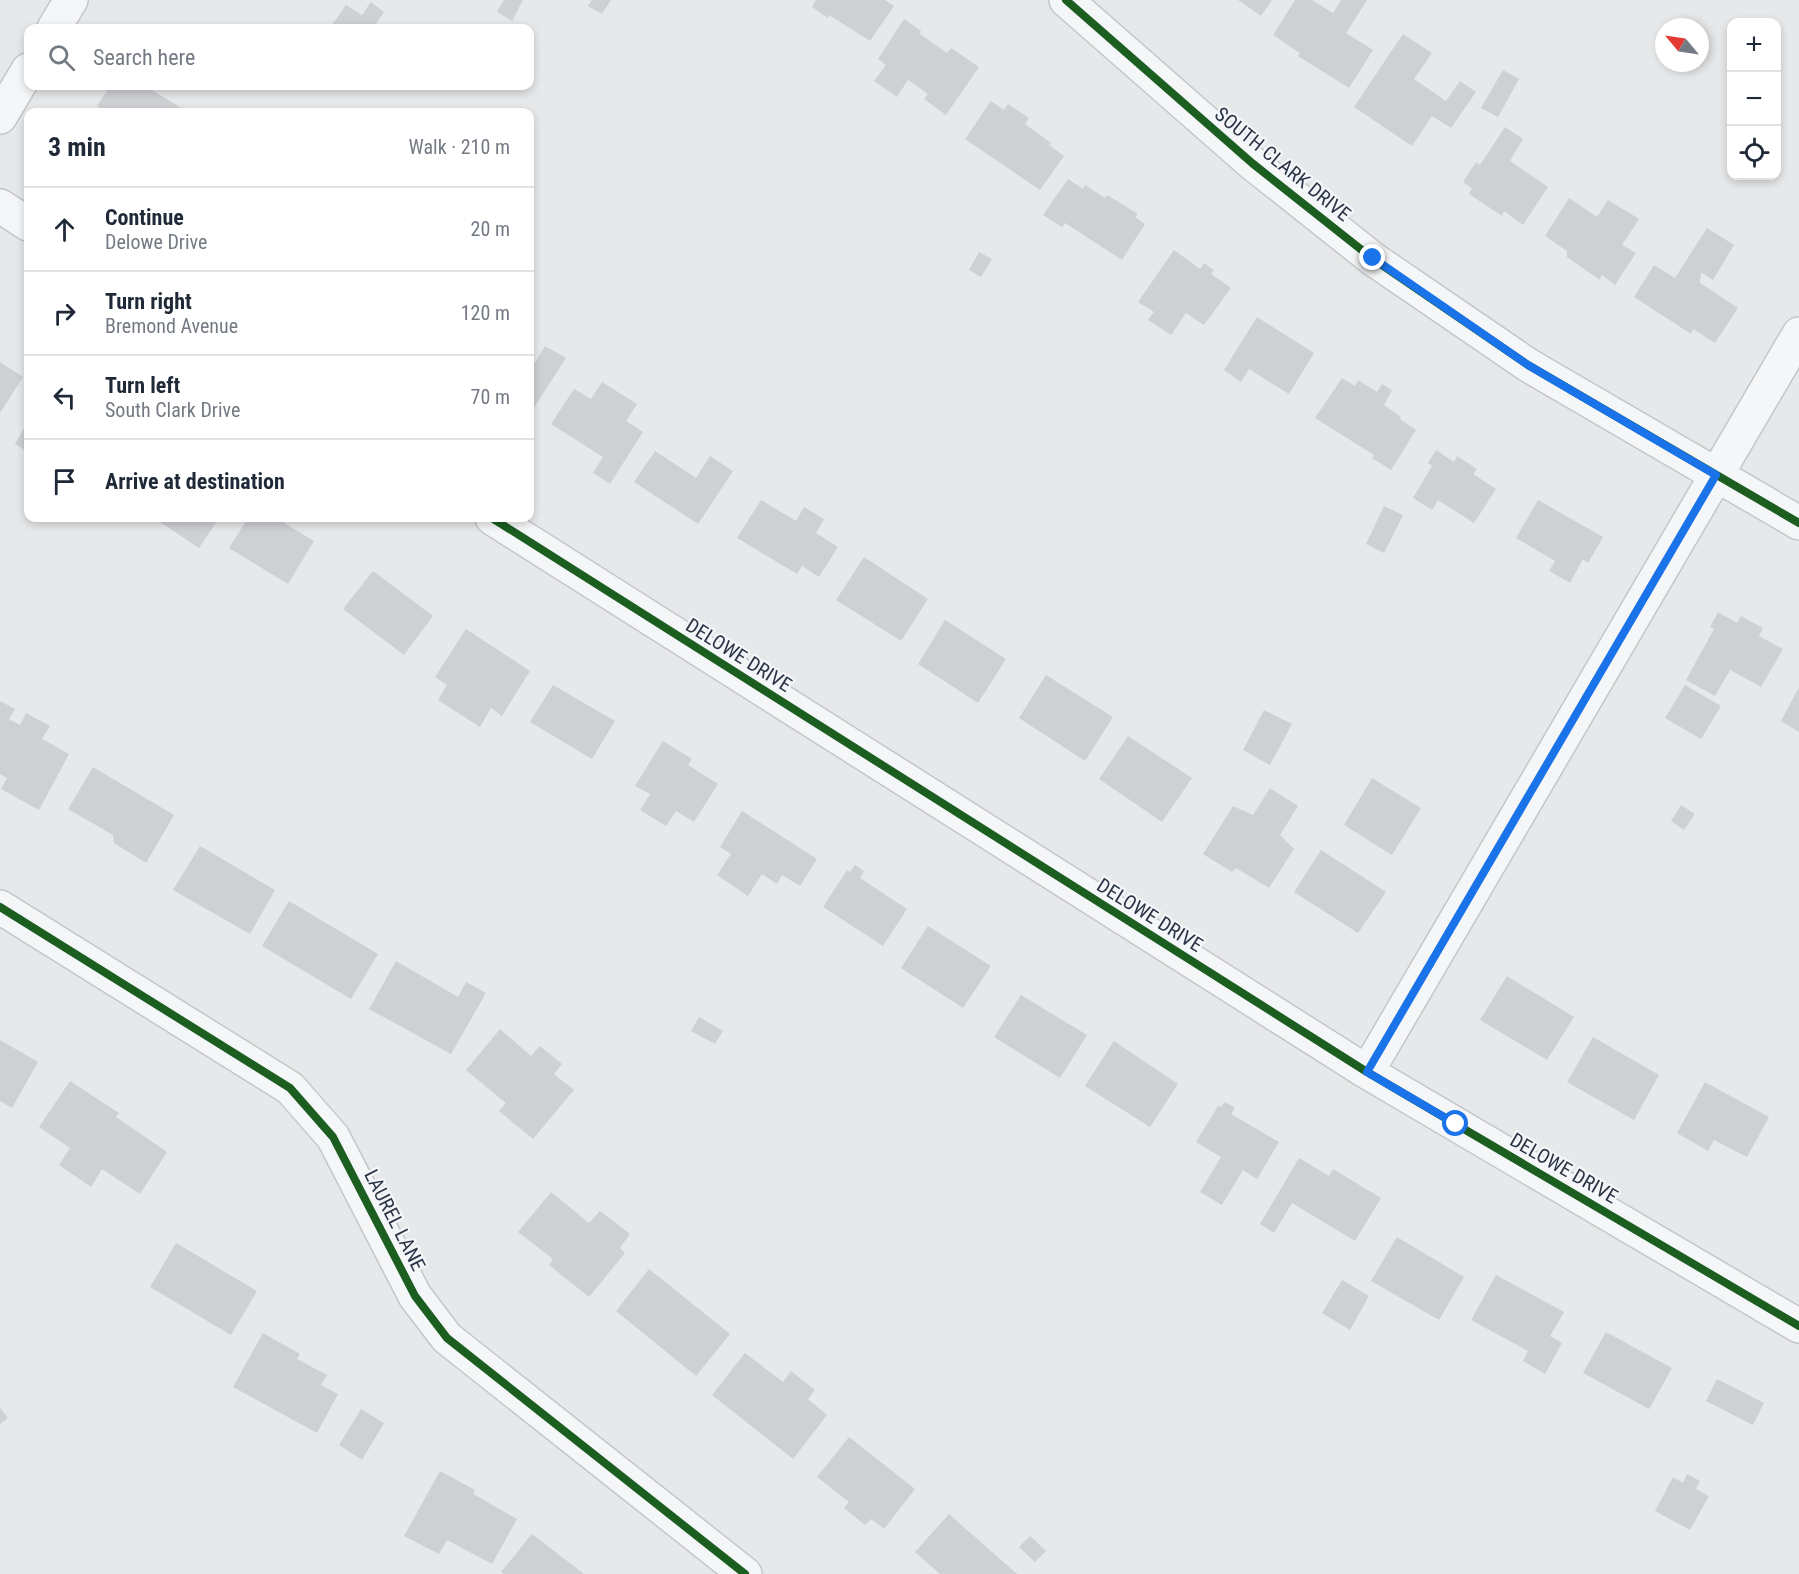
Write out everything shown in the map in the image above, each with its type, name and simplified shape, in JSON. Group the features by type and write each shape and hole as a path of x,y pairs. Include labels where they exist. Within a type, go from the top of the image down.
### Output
{"street":[{"path":"56,24 71,0"},
{"name":"SOUTH CLARK DRIVE","path":"1066,0 1252,163 1373,258 1528,365 1799,523"},
{"path":"0,117 24,77"},
{"path":"0,206 24,221"},
{"path":"1367,1072 1799,333"},
{"name":"DELOWE DRIVE","path":"498,522 1367,1072 1799,1326"},
{"name":"LAUREL LANE","path":"0,907 290,1088 333,1137 416,1296 447,1338 745,1574"}],"building":[{"path":"504,0 523,0 512,21 497,12"},
{"path":"592,0 611,0 602,14 588,6"},
{"path":"816,0 885,0 894,6 870,41 812,7"},
{"path":"1238,0 1272,0 1261,16"},
{"path":"1295,0 1312,0 1333,13 1341,0 1367,0 1346,33 1373,50 1349,88 1298,56 1300,53 1273,35"},
{"path":"371,2 384,12 376,24 333,24 346,5 362,15"},
{"path":"904,19 921,31 920,34 947,53 951,48 979,67 946,115 924,99 928,94 908,80 897,97 874,81 886,65 878,59"},
{"path":"1403,34 1432,53 1414,79 1446,101 1460,81 1476,92 1451,128 1432,116 1412,146 1354,107"},
{"path":"1503,70 1519,79 1498,117 1481,108"},
{"path":"107,90 152,90 181,108 101,108 97,106"},
{"path":"991,101 1004,110 1008,104 1029,118 1025,124 1051,143 1049,145 1064,156 1040,190 965,139"},
{"path":"1505,127 1523,139 1510,161 1548,187 1523,225 1504,211 1502,216 1469,194 1472,188 1463,182 1476,162 1480,165"},
{"path":"1068,179 1083,189 1085,185 1105,198 1107,195 1138,214 1135,217 1145,224 1122,260 1065,223 1062,227 1043,215"},
{"path":"1569,198 1597,217 1608,200 1639,219 1622,245 1636,253 1615,285 1602,275 1600,280 1567,257 1567,251 1545,236"},
{"path":"1707,228 1734,245 1713,280 1701,272 1700,283 1738,308 1715,343 1693,329 1691,334 1634,297 1654,265 1675,278"},
{"path":"1174,250 1200,269 1204,263 1214,270 1211,274 1231,288 1204,325 1186,313 1171,335 1148,320 1154,312 1138,302"},
{"path":"979,252 992,259 981,277 969,270"},
{"path":"1257,317 1314,353 1289,394 1249,369 1241,382 1224,370"},
{"path":"545,346 566,358 534,408 534,362"},
{"path":"0,362 23,377 0,413"},
{"path":"1342,378 1355,386 1358,380 1377,392 1382,384 1392,390 1384,405 1416,430 1391,470 1372,458 1374,455 1315,418"},
{"path":"602,382 637,404 626,421 643,432 610,484 593,473 603,457 551,424 574,389 591,399"},
{"path":"24,428 24,450 15,444"},
{"path":"1436,450 1454,462 1457,456 1477,469 1473,474 1496,489 1474,523 1438,500 1432,510 1413,498 1432,466 1428,463"},
{"path":"655,451 696,478 710,456 733,471 698,524 634,482"},
{"path":"761,500 796,521 804,507 824,519 816,533 838,547 819,577 802,566 797,574 737,538"},
{"path":"1538,500 1603,537 1588,563 1583,559 1570,583 1549,571 1555,561 1516,538"},
{"path":"1384,506 1403,515 1384,553 1366,544"},
{"path":"160,522 216,522 199,548"},
{"path":"245,522 283,522 314,541 288,584 229,548"},
{"path":"864,557 928,599 901,641 836,600"},
{"path":"373,571 433,616 404,655 343,609"},
{"path":"1718,612 1737,623 1741,616 1763,628 1759,636 1783,649 1761,687 1730,670 1715,696 1686,680 1714,629 1710,627"},
{"path":"945,620 1006,659 978,703 918,664"},
{"path":"466,629 530,671 502,716 491,708 480,727 438,700 447,685 435,677"},
{"path":"1046,675 1113,717 1085,761 1019,718"},
{"path":"553,685 615,721 592,759 530,722"},
{"path":"1685,685 1721,706 1701,739 1665,718"},
{"path":"1799,687 1799,732 1781,721"},
{"path":"0,701 15,709 9,719 20,725 26,713 50,726 42,739 69,754 39,810 1,789 7,778 0,774"},
{"path":"1264,710 1292,724 1270,765 1243,750"},
{"path":"1128,736 1192,778 1162,822 1099,779"},
{"path":"663,741 692,759 688,765 718,784 694,822 676,811 666,826 640,810 650,794 635,786"},
{"path":"93,767 174,815 146,863 114,843 113,835 68,809"},
{"path":"1372,778 1421,808 1392,855 1344,825"},
{"path":"1270,788 1298,806 1280,835 1294,849 1269,888 1236,868 1232,872 1203,854 1233,806 1253,815"},
{"path":"1681,805 1695,814 1684,830 1671,821"},
{"path":"742,811 817,859 800,886 782,875 777,884 762,874 748,896 717,875 731,854 720,847"},
{"path":"200,846 275,890 250,934 173,890"},
{"path":"1321,850 1386,892 1358,933 1294,892"},
{"path":"855,865 864,871 860,878 907,909 883,946 823,907 847,870 850,872"},
{"path":"289,901 378,954 351,999 262,946"},
{"path":"928,926 991,966 963,1008 901,968"},
{"path":"396,961 458,997 466,982 486,993 451,1054 369,1009"},
{"path":"1507,976 1574,1017 1547,1060 1480,1020"},
{"path":"1021,995 1087,1035 1060,1078 994,1037"},
{"path":"699,1017 723,1031 715,1044 691,1031"},
{"path":"500,1029 531,1056 540,1046 562,1064 554,1074 574,1090 533,1139 499,1111 506,1103 466,1070"},
{"path":"1593,1037 1659,1075 1634,1120 1567,1082"},
{"path":"0,1040 38,1062 12,1108 0,1101"},
{"path":"1114,1041 1178,1084 1150,1127 1085,1086"},
{"path":"70,1081 119,1113 116,1117 167,1152 140,1194 102,1169 91,1187 59,1165 70,1148 39,1127"},
{"path":"1705,1082 1769,1117 1747,1157 1714,1140 1708,1151 1677,1133"},
{"path":"1225,1102 1235,1108 1231,1114 1279,1142 1257,1179 1243,1170 1222,1205 1200,1192 1221,1157 1196,1142 1218,1106 1221,1107"},
{"path":"1299,1158 1329,1176 1333,1169 1381,1198 1355,1241 1292,1203 1274,1233 1260,1224"},
{"path":"551,1192 589,1223 600,1211 630,1234 620,1248 625,1253 589,1297 549,1265 553,1259 518,1232"},
{"path":"1397,1237 1464,1277 1439,1320 1371,1281"},
{"path":"176,1243 257,1291 231,1335 150,1287"},
{"path":"649,1269 730,1334 696,1376 616,1311"},
{"path":"1496,1275 1564,1312 1550,1336 1562,1343 1545,1374 1523,1361 1528,1351 1471,1320"},
{"path":"1342,1280 1369,1296 1350,1330 1322,1313"},
{"path":"1606,1332 1672,1368 1649,1409 1583,1373"},
{"path":"263,1333 300,1354 297,1359 327,1375 321,1385 338,1394 317,1433 233,1387"},
{"path":"745,1353 783,1382 791,1371 815,1390 808,1399 827,1415 793,1459 712,1395"},
{"path":"1717,1379 1764,1403 1753,1425 1706,1401"},
{"path":"0,1408 8,1418 0,1424"},
{"path":"361,1409 384,1423 362,1460 339,1445"},
{"path":"849,1437 915,1489 884,1529 871,1519 865,1525 844,1508 849,1502 817,1477"},
{"path":"440,1471 475,1490 473,1494 517,1519 492,1564 447,1540 439,1554 404,1536"},
{"path":"1687,1474 1700,1481 1696,1489 1709,1496 1690,1530 1655,1511 1673,1477 1683,1483"},
{"path":"949,1514 1017,1574 940,1574 915,1552"},
{"path":"532,1534 584,1574 504,1574 501,1572"},
{"path":"1030,1536 1046,1551 1035,1562 1019,1547"}],"cycle path":[{"path":"1066,0 1252,163 1373,259 1528,365 1799,523"},
{"path":"498,522 1367,1072 1799,1326"},
{"path":"0,907 290,1088 333,1137 415,1296 447,1338 745,1574"}],"route":[{"path":"1373,258 1528,365 1716,475 1367,1072 1456,1124"}]}
